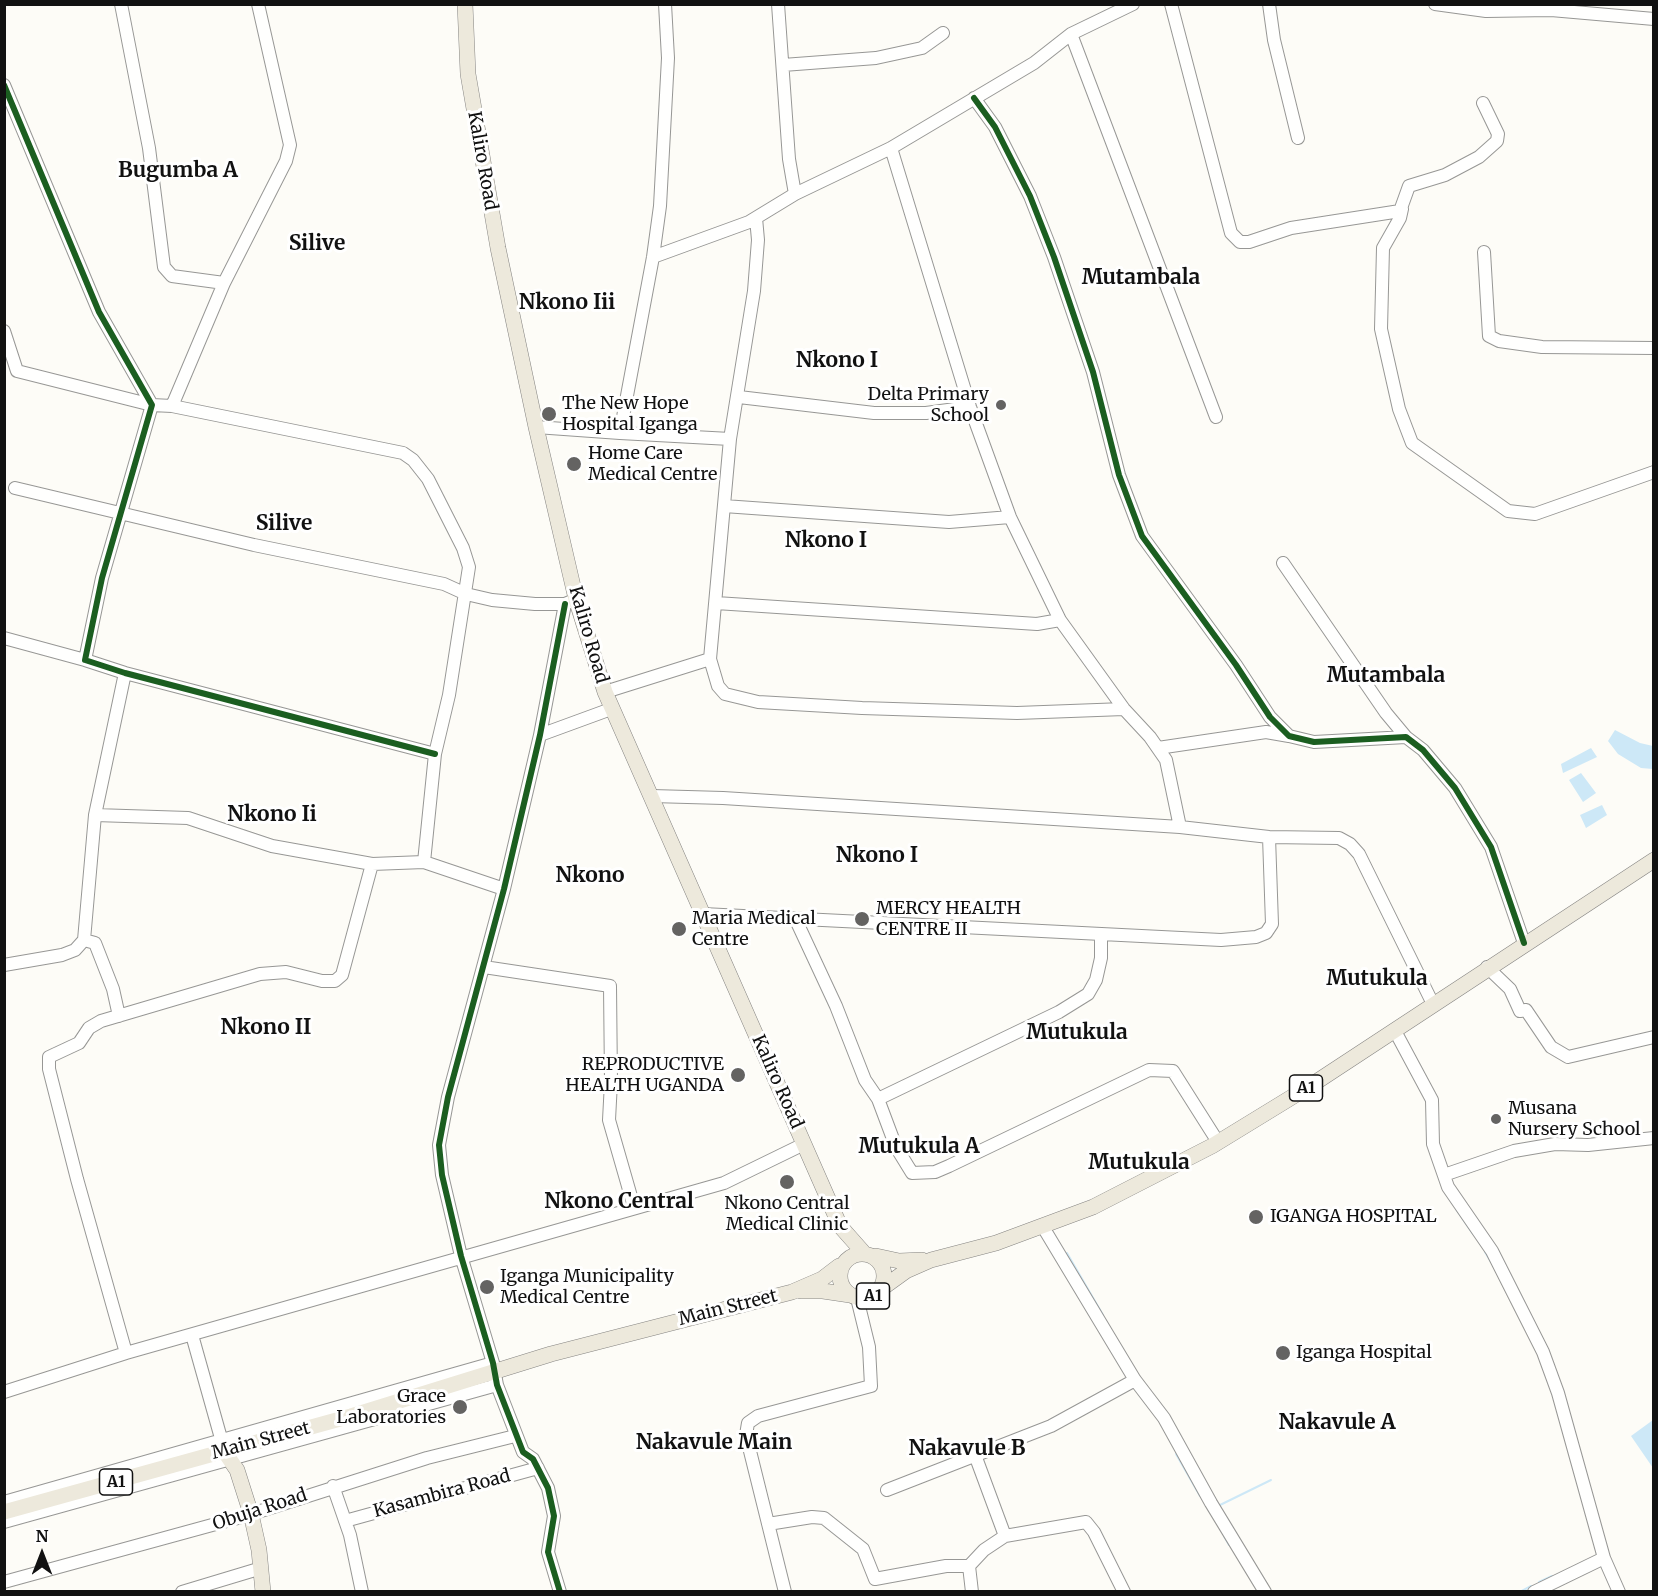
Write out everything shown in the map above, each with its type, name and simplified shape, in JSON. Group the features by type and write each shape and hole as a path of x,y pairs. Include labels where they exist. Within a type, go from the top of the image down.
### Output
{"main road":[{"name":"Kaliro Road","path":"465,4 468,74 478,145 571,602 611,709 652,796 840,1226 841,1264"},
{"name":"A1","path":"792,1292 823,1291 854,1297 871,1297 906,1271 931,1260 1043,1227 1125,1192 1218,1142 1395,1030 1487,967 1653,860"},
{"name":"Kaliro Road","path":"840,1226 869,1254"},
{"name":"A1","path":"792,1292 822,1279 841,1264 869,1254 899,1261 931,1260"},
{"name":"A1","path":"869,1254 883,1274 881,1289"},
{"name":"A1","path":"841,1264 843,1288 854,1297"},
{"name":"Main Street","path":"5,1512 226,1454 495,1373 792,1292"},
{"path":"226,1454 259,1550 263,1592"},
{"path":"248,1515 256,1592"}],"street":[{"path":"121,4 149,148 164,267 172,276 224,283"},
{"path":"172,406 224,283 286,161 290,145 258,4"},
{"path":"620,433 653,257 665,140 668,58 665,4"},
{"path":"778,4 789,159 795,194"},
{"path":"653,257 756,218 795,194 891,148 1034,63 1071,34 1133,4"},
{"path":"1171,4 1234,239 1249,242 1291,228 1402,209"},
{"path":"1269,4 1274,40 1298,138"},
{"path":"1435,4 1486,11 1551,10 1653,19"},
{"path":"783,65 876,58 922,48 943,33"},
{"path":"1071,34 1216,417"},
{"path":"4,85 99,312 152,405 119,513 85,660"},
{"path":"974,98 995,127 1030,196 1054,257 1093,372 1119,476 1142,536 1236,665 1270,717 1289,736"},
{"path":"1483,103 1498,134 1497,141 1479,157 1445,175 1409,186 1400,218 1383,248 1381,329 1399,409 1412,442 1508,510 1535,514 1653,472"},
{"path":"891,148 970,406 1010,517 1060,620 1124,710 1166,760 1180,827"},
{"path":"756,218 758,240 754,291 743,346 739,397 730,439 710,659 718,686 725,694 758,702 1017,713 1124,710"},
{"path":"1484,252 1489,336 1498,341 1542,346 1653,348"},
{"path":"4,332 17,371"},
{"path":"4,368 152,405 172,406 403,453 413,460 428,479 463,548 469,567 449,695 435,754 424,862"},
{"path":"739,397 874,413 926,412 970,406"},
{"path":"536,427 730,439"},
{"path":"15,488 444,584 466,594 514,603 571,602 504,889 448,1097 440,1146 442,1175 461,1256 495,1373 522,1452 533,1459 548,1488 554,1516 548,1552 560,1592"},
{"path":"724,506 949,522 1010,517"},
{"path":"1283,563 1389,717 1406,737 1423,750 1455,788 1491,847 1524,943"},
{"path":"716,603 1037,624 1060,620"},
{"path":"4,638 125,673 435,754"},
{"path":"605,692 710,659"},
{"path":"4,965 63,955 75,950 84,940 94,815 125,673"},
{"path":"540,735 611,709"},
{"path":"1376,738 1389,717"},
{"path":"1158,748 1266,732 1314,742 1406,737"},
{"path":"652,796 723,798 1180,827 1269,837 1339,838 1350,844 1359,854 1432,1004"},
{"path":"94,815 188,818 272,846 372,864 424,862 504,889"},
{"path":"703,914 1221,940 1256,937 1266,933 1272,924 1269,837"},
{"path":"126,1353 77,1179 49,1069 49,1057 79,1043 89,1028 95,1024 260,974 286,972 321,981 335,981 342,975 372,864"},
{"path":"795,918 836,1006 865,1080 879,1100 896,1147 912,1173 935,1172 949,1166 1149,1070 1173,1071 1218,1142"},
{"path":"879,1100 1059,1012 1088,994 1096,980 1101,958 1101,934"},
{"path":"84,940 95,943 113,989 119,1016"},
{"path":"484,966 610,986 612,1082 609,1120 634,1207"},
{"path":"1487,967 1510,989 1520,1011 1526,1010 1551,1047 1568,1057 1653,1037"},
{"path":"1395,1030 1432,1100 1433,1144 1448,1187 1492,1251 1543,1352 1558,1394 1604,1558 1619,1592"},
{"path":"1444,1175 1514,1151 1555,1144 1588,1145 1653,1138"},
{"path":"4,1392 126,1353 724,1183 804,1144"},
{"path":"1043,1227 1135,1380 1164,1418 1210,1503 1265,1592"},
{"path":"785,1592 746,1435 748,1423 758,1416 871,1386 869,1347 854,1297"},
{"path":"192,1335 226,1454"},
{"path":"887,1490 1051,1426 1135,1380"},
{"name":"Obuja Road","path":"4,1582 248,1515 333,1486 427,1458 515,1436"},
{"path":"975,1455 1005,1536"},
{"name":"Kasambira Road","path":"345,1521 538,1468"},
{"path":"333,1486 345,1521 362,1592"},
{"path":"768,1524 812,1517 824,1518 862,1549 878,1592"},
{"path":"875,1579 946,1566 969,1566 984,1550 1005,1536 1078,1523 1090,1524 1124,1592"},
{"path":"1534,1592 1604,1558"},
{"path":"969,1566 972,1592"},
{"path":"182,1592 255,1570"}],"water":[{"path":"1615,730 1640,743 1653,746 1653,769 1641,768 1618,754 1608,741"},
{"path":"1591,748 1597,757 1563,773 1561,764"},
{"path":"1581,773 1596,793 1583,802 1569,780"},
{"path":"1602,805 1607,815 1586,828 1580,815"},
{"path":"1653,1420 1653,1468 1631,1436"}],"waterway":[{"path":"1456,1209 1473,1234"},
{"path":"1485,1252 1491,1262"},
{"path":"1067,1253 1103,1315"},
{"path":"1176,1454 1200,1496"},
{"path":"1218,1506 1271,1480"},
{"path":"1224,1536 1229,1545"},
{"path":"1539,1582 1552,1576"},
{"path":"1520,1592 1531,1586"}],"cycle path":[{"path":"4,85 99,312 152,405 102,578 85,660 125,673 435,754"},
{"path":"974,98 995,127 1030,196 1054,257 1093,372 1119,475 1142,536 1236,665 1270,717 1289,736 1314,742 1406,737 1423,750 1455,788 1491,847 1524,943"},
{"path":"560,1592 548,1552 554,1516 548,1488 533,1459 523,1452 497,1385 493,1363 461,1256 442,1175 439,1145 448,1097 504,889 540,735 565,604"}],"place":[{"name":"Delta Primary School","path":"1001,405"},
{"name":"The New Hope Hospital Iganga","path":"549,414"},
{"name":"Home Care Medical Centre","path":"574,464"},
{"name":"MERCY HEALTH CENTRE II","path":"862,919"},
{"name":"Maria Medical Centre","path":"679,929"},
{"name":"REPRODUCTIVE HEALTH UGANDA","path":"738,1075"},
{"name":"Musana Nursery School","path":"1496,1119"},
{"name":"Nkono Central Medical Clinic","path":"787,1182"},
{"name":"IGANGA HOSPITAL","path":"1256,1217"},
{"name":"Iganga Municipality Medical Centre","path":"487,1287"},
{"name":"Iganga Hospital","path":"1283,1353"},
{"name":"Grace Laboratories","path":"460,1407"}],"district":[{"name":"Bugumba A","path":"178,171"},
{"name":"Silive","path":"317,244"},
{"name":"Mutambala","path":"1141,278"},
{"name":"Nkono Iii","path":"567,303"},
{"name":"Nkono I","path":"837,361"},
{"name":"Silive","path":"284,524"},
{"name":"Nkono I","path":"826,541"},
{"name":"Mutambala","path":"1386,676"},
{"name":"Nkono Ii","path":"272,815"},
{"name":"Nkono I","path":"877,856"},
{"name":"Nkono","path":"590,876"},
{"name":"Mutukula","path":"1377,979"},
{"name":"Nkono II","path":"266,1028"},
{"name":"Mutukula","path":"1077,1033"},
{"name":"Mutukula A","path":"919,1147"},
{"name":"Mutukula","path":"1139,1163"},
{"name":"Nkono Central","path":"619,1202"},
{"name":"Nakavule A","path":"1337,1423"},
{"name":"Nakavule Main","path":"714,1443"},
{"name":"Nakavule B","path":"967,1449"}]}
